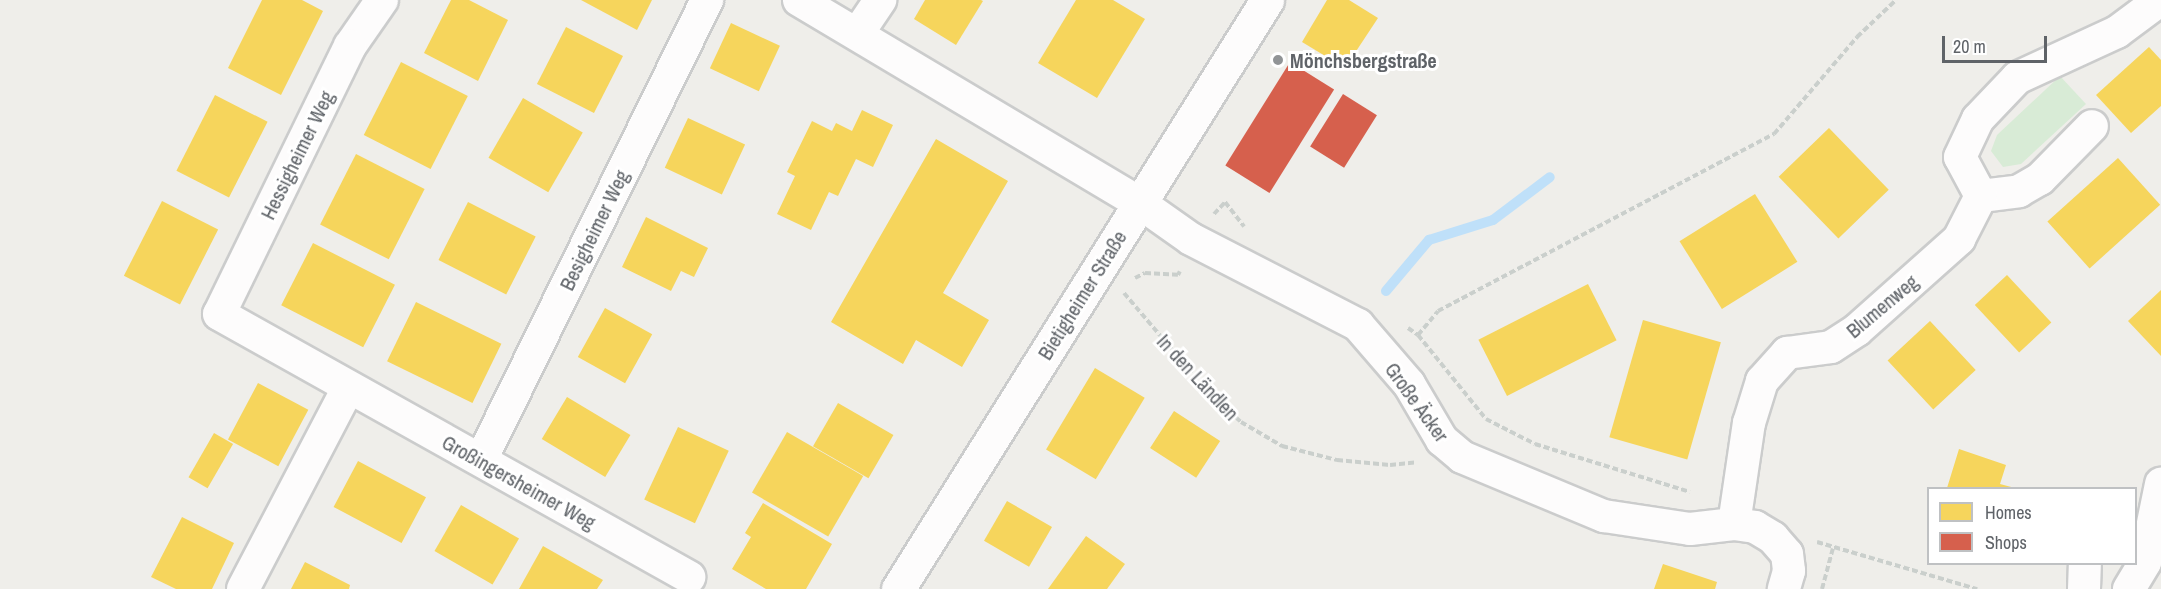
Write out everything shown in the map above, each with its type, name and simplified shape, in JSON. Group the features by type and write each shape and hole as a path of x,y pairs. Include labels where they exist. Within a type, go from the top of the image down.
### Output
{"street":[{"name":"Hessigheimer Weg","path":"219,314 350,46 381,0"},
{"name":"Besigheimer Weg","path":"481,460 707,0"},
{"path":"799,0 858,33 1140,203"},
{"path":"858,33 880,0"},
{"name":"Bietigheimer Straße","path":"898,589 1110,275 1140,203 1267,0"},
{"path":"2091,126 2040,179 2019,191 1981,196 1960,157 1978,119 2018,78 2117,32 2160,0"},
{"name":"Blumenweg","path":"1736,517 1749,423 1762,381 1787,353 1831,347 1857,330 1959,239 1981,196"},
{"name":"Große Äcker","path":"1140,203 1191,239 1358,325 1409,384 1443,440 1462,457 1604,516 1690,529 1736,517 1773,538 1787,554 1789,571 1784,589"},
{"name":"Großingersheimer Weg","path":"219,314 689,578"},
{"path":"243,589 348,388"},
{"path":"2137,487 2161,464"},
{"path":"2129,589 2145,562 2161,484"},
{"path":"2084,589 2085,565"}],"path":[{"path":"1392,366 1438,311 1774,134 1857,37 1896,0"},
{"path":"1110,275 1145,273 1179,275 1191,239 1226,202 1243,225 1253,232"},
{"name":"In den Ländlen","path":"1110,275 1209,393 1241,422 1282,446 1337,460 1390,465 1462,457"},
{"path":"1399,323 1418,334 1486,419 1535,444 1736,517"},
{"path":"1811,539 1833,548 1977,589"},
{"path":"1822,589 1833,548"}],"green space":[{"path":"2060,76 2086,104 2021,164 2003,167 1991,151 1997,135"}],"building: Homes":[{"path":"262,0 302,0 323,11 281,95 228,68"},
{"path":"451,0 469,0 508,20 478,81 424,53"},
{"path":"581,0 652,0 637,30"},
{"path":"925,0 983,1 956,45 914,19"},
{"path":"1076,0 1113,0 1145,19 1097,98 1038,63"},
{"path":"1327,0 1349,0 1378,18 1345,68 1302,42"},
{"path":"731,23 780,46 759,91 710,68"},
{"path":"566,27 623,56 594,113 537,84"},
{"path":"2149,47 2161,60 2161,106 2131,133 2096,95"},
{"path":"401,62 468,96 431,169 364,135"},
{"path":"215,95 268,122 229,198 176,171"},
{"path":"523,98 583,132 548,192 488,158"},
{"path":"862,110 893,125 873,167 856,159 838,196 829,192 811,230 777,214 795,176 787,172 812,121 832,131 836,123 852,131"},
{"path":"688,118 745,145 722,194 665,168"},
{"path":"1829,128 1889,190 1838,238 1779,177"},
{"path":"936,139 1008,181 943,293 989,320 962,367 916,340 903,364 831,322"},
{"path":"356,154 425,189 389,259 320,224"},
{"path":"2118,158 2160,205 2090,268 2047,222"},
{"path":"1755,194 1797,262 1722,309 1680,241"},
{"path":"162,201 218,230 180,304 124,276"},
{"path":"468,202 536,237 506,294 438,260"},
{"path":"646,217 708,248 694,277 681,271 671,291 622,267"},
{"path":"313,243 395,285 363,347 281,305"},
{"path":"2007,275 2051,323 2019,353 1975,305"},
{"path":"1588,284 1617,340 1507,396 1478,340"},
{"path":"2161,290 2161,356 2128,321"},
{"path":"416,302 501,344 472,403 387,361"},
{"path":"605,308 652,334 625,383 578,357"},
{"path":"1643,320 1721,342 1687,460 1609,437"},
{"path":"1930,321 1976,370 1933,410 1888,361"},
{"path":"1095,368 1145,398 1096,479 1046,449"},
{"path":"258,383 308,410 278,466 228,440"},
{"path":"567,397 630,435 605,477 542,439"},
{"path":"838,403 893,435 868,478 813,446"},
{"path":"1174,411 1220,441 1196,478 1150,448"},
{"path":"678,427 729,451 695,523 644,500"},
{"path":"787,432 863,476 828,537 752,493"},
{"path":"214,433 233,444 208,488 188,477"},
{"path":"1959,449 2006,465 2000,484 2011,487 1947,487"},
{"path":"358,461 426,497 402,543 334,507"},
{"path":"1007,501 1052,527 1029,567 984,541"},
{"path":"763,503 832,544 806,589 766,589 732,569 751,537 745,533"},
{"path":"461,505 519,538 493,584 435,551"},
{"path":"182,517 234,543 212,589 176,589 151,577"},
{"path":"1086,536 1125,564 1107,589 1048,589"},
{"path":"543,546 603,580 597,589 519,589"},
{"path":"305,562 350,585 349,589 291,589"},
{"path":"1663,564 1717,582 1715,589 1654,589"}],"building: Shops":[{"path":"1290,62 1334,90 1269,193 1225,165"},
{"path":"1343,94 1377,115 1344,168 1310,147"}],"waterway":[{"path":"1386,291 1429,240 1493,220 1550,177"}],"place":[{"name":"Mönchsbergstraße","path":"1278,60"}]}
